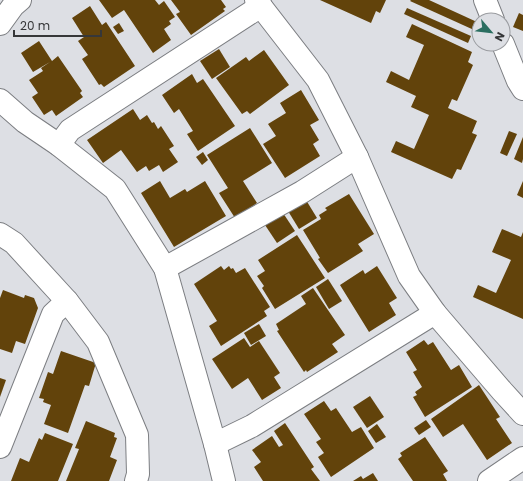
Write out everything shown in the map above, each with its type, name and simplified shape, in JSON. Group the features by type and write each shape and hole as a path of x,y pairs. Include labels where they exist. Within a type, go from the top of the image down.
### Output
{"street":[{"path":"0,24 13,6 20,0"},
{"path":"485,0 490,12"},
{"path":"59,145 70,130 258,3 318,80 358,157 409,276 435,313 523,414"},
{"path":"506,52 518,81 523,89"},
{"path":"0,100 25,122 59,145 115,189 164,268 215,444 224,481"},
{"path":"164,268 302,192 358,157"},
{"path":"0,234 14,243 67,301 98,342 137,435 138,474 136,481"},
{"path":"0,447 53,314 67,301"},
{"path":"215,444 252,426 435,313"},
{"path":"489,481 523,458"}],"building":[{"path":"99,0 155,0 159,5 164,1 175,17 169,21 171,24 164,29 171,40 153,53 124,10 112,18"},
{"path":"171,0 221,0 226,7 223,9 225,11 191,35 176,14 180,12"},
{"path":"320,0 386,0 380,13 376,11 371,23"},
{"path":"429,0 471,19 471,29 410,1"},
{"path":"90,6 102,25 106,22 135,66 104,87 101,84 99,85 82,59 88,55 78,41 84,37 72,18"},
{"path":"407,8 471,36 468,43 404,14"},
{"path":"519,13 523,15 523,31 513,27"},
{"path":"119,23 124,31 118,34 113,27"},
{"path":"412,24 472,52 468,62 473,65 457,101 452,99 448,108 477,121 472,133 477,135 461,170 457,169 452,179 391,152 396,141 414,149 429,115 411,107 416,96 386,82 391,71 409,80 424,45 406,37"},
{"path":"39,41 52,61 58,56 82,91 80,93 83,97 56,116 52,110 44,115 32,97 38,93 29,80 43,71 41,68 50,62 33,72 21,53"},
{"path":"219,49 230,67 212,79 200,61"},
{"path":"264,50 289,85 250,114 247,111 242,114 216,78 246,57 249,61"},
{"path":"192,74 197,83 203,79 235,126 198,151 187,134 193,131 179,109 174,113 162,95"},
{"path":"301,90 319,120 310,125 319,140 313,144 320,156 285,178 263,144 276,136 268,124 286,113 280,103"},
{"path":"133,109 140,120 147,115 158,129 161,126 174,146 169,149 178,162 163,172 159,165 149,171 146,166 137,172 121,150 103,163 87,140"},
{"path":"250,128 272,163 243,181 257,203 235,218 219,193 228,188 207,155"},
{"path":"509,131 517,134 507,156 500,153"},
{"path":"523,137 523,159 522,163 514,159"},
{"path":"203,152 208,160 202,165 196,157"},
{"path":"160,181 170,198 185,189 187,192 205,181 226,216 174,247 141,193"},
{"path":"523,181 523,198 517,195"},
{"path":"349,194 374,234 358,244 363,251 328,273 318,259 320,258 303,230 321,219 319,215 327,210 325,208"},
{"path":"306,200 317,218 299,229 288,211"},
{"path":"283,213 295,231 277,243 265,225"},
{"path":"502,229 521,237 523,232 523,319 473,297 478,285 496,293 511,260 492,252"},
{"path":"297,235 325,278 275,309 262,288 264,286 257,276 265,271 258,260"},
{"path":"221,266 224,270 229,266 231,269 233,268 236,273 245,268 270,307 264,311 267,316 221,346 209,326 217,321 194,284"},
{"path":"377,266 397,298 389,303 396,315 369,332 340,285 363,270 365,274"},
{"path":"328,279 342,301 329,309 316,287"},
{"path":"313,288 345,335 332,344 338,352 307,372 306,370 304,372 277,331 279,330 276,324 306,304 301,296"},
{"path":"3,290 24,298 25,295 34,298 38,308 25,344 16,341 12,353 0,349 0,298"},
{"path":"259,324 266,336 251,345 244,333"},
{"path":"244,338 250,347 259,341 280,373 274,377 281,388 262,400 248,378 232,389 212,359"},
{"path":"424,340 428,345 433,342 451,370 459,365 472,387 425,417 413,397 417,395 415,392 422,387 413,372 417,370 406,352"},
{"path":"61,351 96,363 89,386 85,385 68,433 44,424 51,405 43,402 44,399 39,398 48,372 53,374"},
{"path":"0,378 6,380 0,397"},
{"path":"479,385 500,417 496,419 512,443 487,460 463,424 443,437 431,419"},
{"path":"370,396 384,417 367,428 353,407"},
{"path":"324,401 331,411 336,408 352,432 361,427 374,448 331,477 318,457 324,453 316,442 321,439 304,414"},
{"path":"426,420 431,427 419,435 414,428"},
{"path":"86,421 115,433 114,437 117,438 110,457 117,460 109,481 66,481 79,449 75,448"},
{"path":"285,423 314,467 311,469 320,481 263,481 254,467 261,462 252,450 272,436 279,447 283,445 274,431"},
{"path":"377,424 386,437 376,443 368,431"},
{"path":"45,433 73,444 58,481 11,481 20,458 29,462 39,438 42,440"},
{"path":"425,437 448,471 443,474 447,481 413,481 398,459 402,456 400,453"},
{"path":"373,473 378,481 353,481 361,476 363,479"}]}
